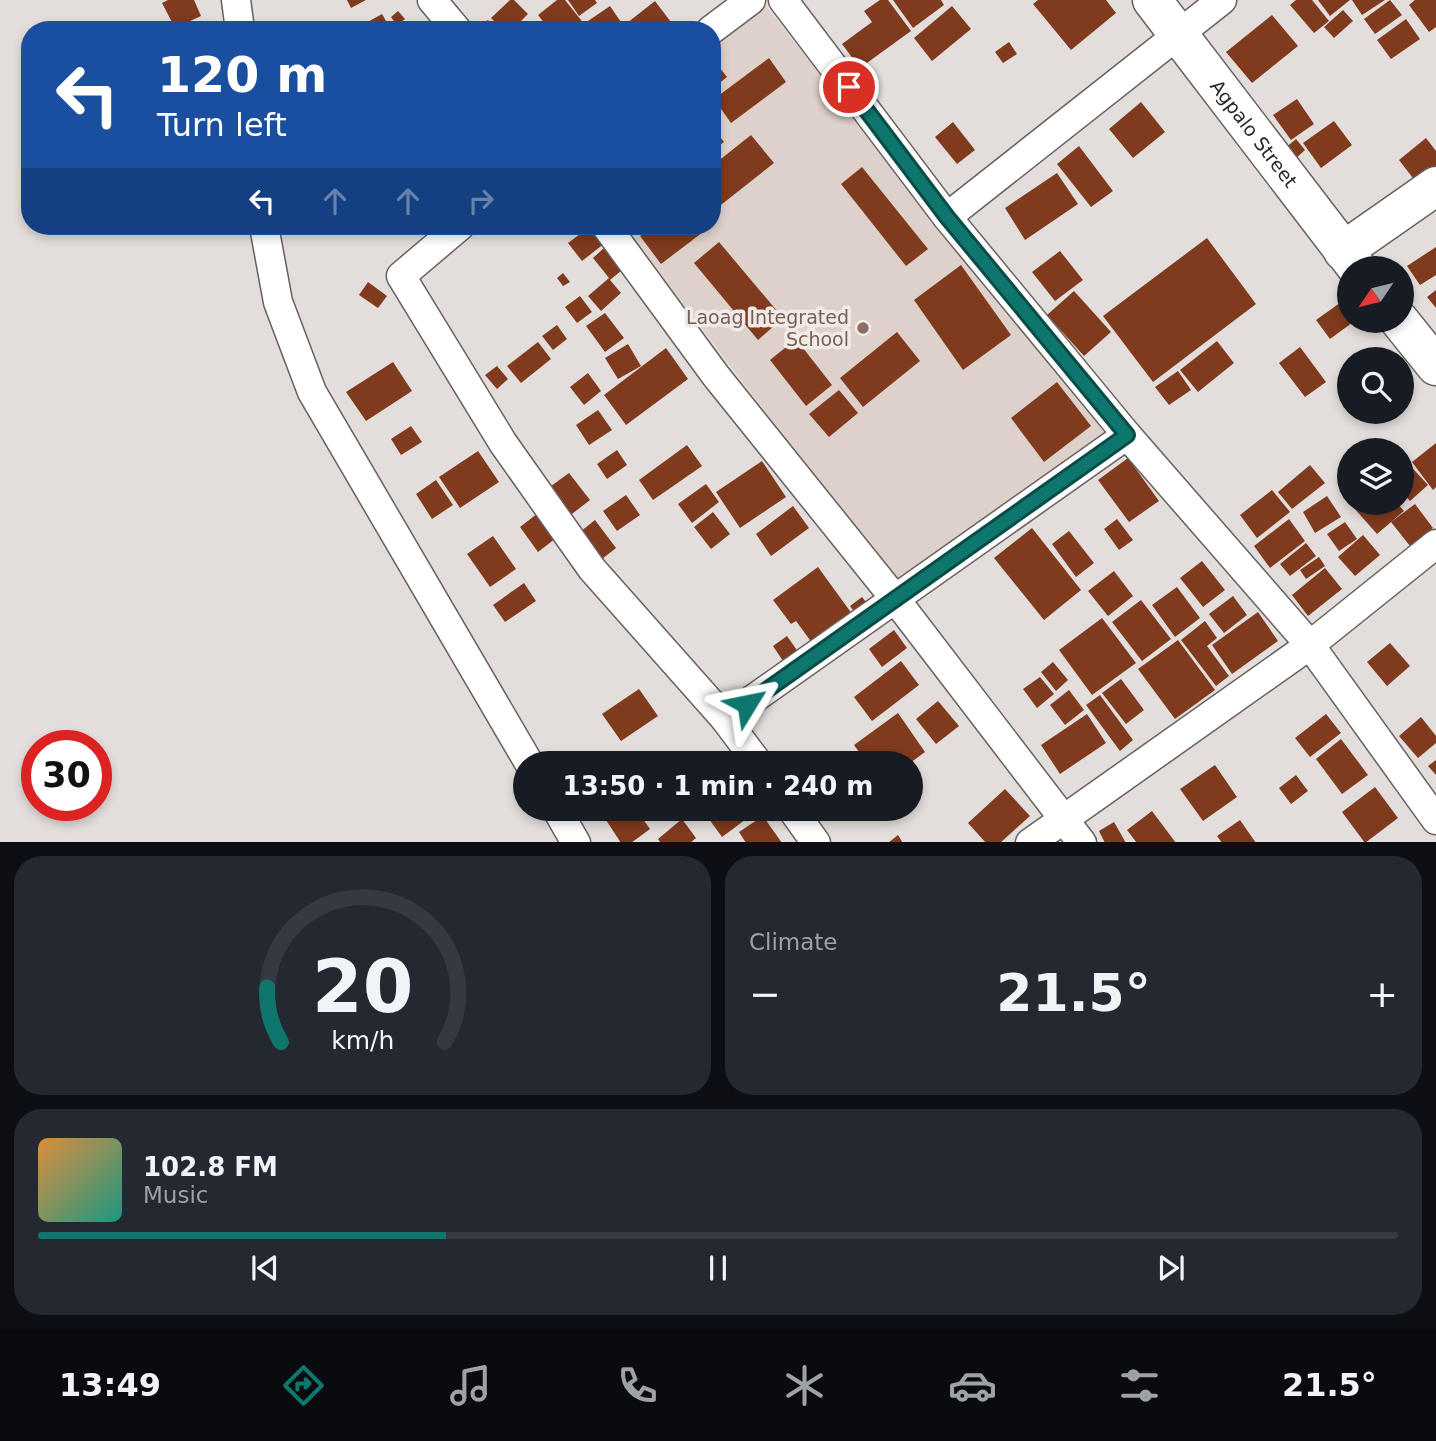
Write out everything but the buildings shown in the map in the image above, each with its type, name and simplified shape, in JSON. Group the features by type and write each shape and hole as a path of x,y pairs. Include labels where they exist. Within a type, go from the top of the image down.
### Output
{"street":[{"path":"236,0 239,21"},
{"path":"432,0 450,21"},
{"path":"721,22 751,0"},
{"path":"783,0 947,217 1127,435 1310,645 1436,820"},
{"name":"Agpalo Street","path":"1152,0 1348,256"},
{"path":"947,217 1223,0"},
{"path":"1354,256 1436,186"},
{"path":"266,235 278,302 312,392 522,751"},
{"path":"449,235 401,276 503,443 592,569 725,719 749,751"},
{"path":"613,235 716,376 896,600 1082,842"},
{"path":"1409,333 1436,366"},
{"path":"725,719 1127,435"},
{"path":"1030,842 1310,645 1436,544"},
{"path":"564,821 576,842"},
{"path":"801,821 816,842"}],"shaded area":[{"name":"Laoag Integrated School","path":"763,3 1106,431 897,585 631,235 721,235 721,34"}],"place":[{"name":"Laoag Integrated School","path":"863,328"}],"route":[{"path":"747,704 1127,435 947,217 849,87"}]}
